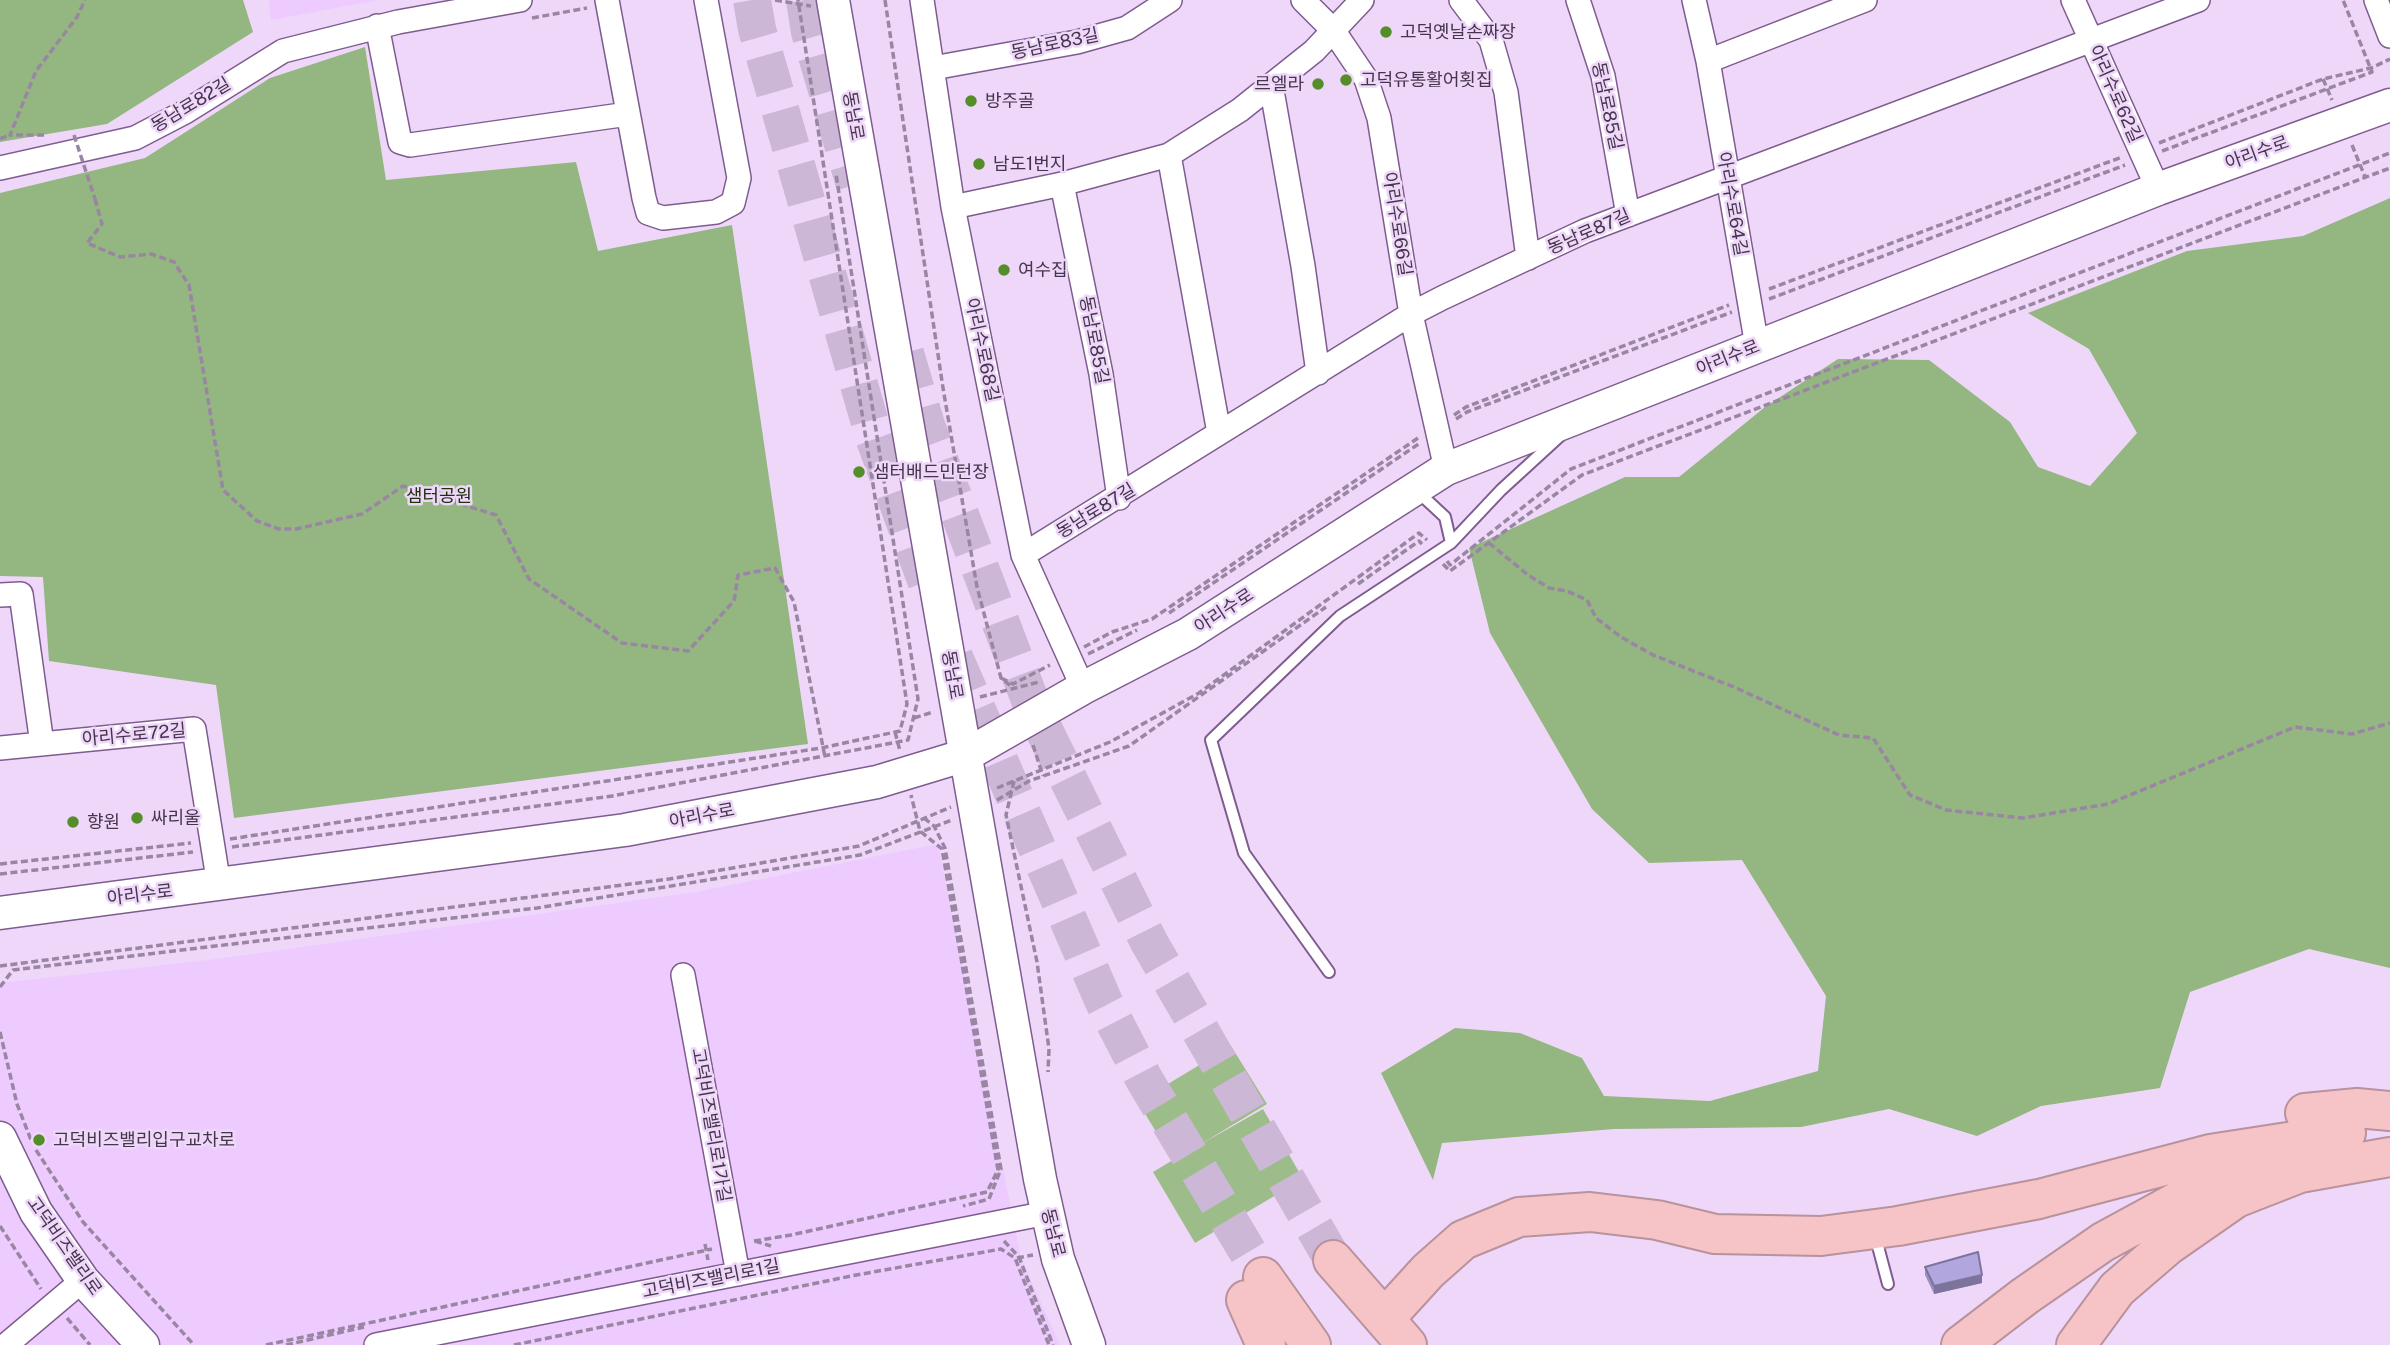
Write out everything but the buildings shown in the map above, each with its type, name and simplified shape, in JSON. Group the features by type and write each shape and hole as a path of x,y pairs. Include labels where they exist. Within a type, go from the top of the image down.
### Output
{"highway":[{"path":"1874,1229 1949,1193 2130,1150 2309,1112 2357,1108 2390,1111"},
{"path":"1397,1305 1428,1271 1463,1240 1519,1217 1591,1212 1657,1220 1716,1234 1821,1236 2039,1199 2210,1154 2390,1129"},
{"path":"1961,1345 2091,1250 2162,1209 2270,1157 2346,1133"},
{"path":"2056,1345 2166,1245 2236,1198 2300,1173 2390,1157"},
{"path":"1383,1345 1333,1260 1407,1345"},
{"path":"1266,1345 1255,1288 1311,1345"},
{"path":"2076,1345 2117,1289"}],"main road":[{"name":"동남로","path":"815,7 965,755 1047,1213 1058,1259 1089,1345"},
{"name":"아리수로","path":"0,913 625,830 877,782 965,755 1083,688 1188,634 1446,469 2158,189 2390,104"},
{"name":"고덕비즈밸리로","path":"0,1138 36,1212 83,1280 143,1345"}],"street":[{"name":"동남로82길","path":"0,168 135,138 185,112 283,51 377,26 520,0"},
{"path":"607,0 648,214 663,218 716,212 733,203 739,178 706,0"},
{"name":"아리수로68길","path":"922,0 953,207 1023,555 1083,688"},
{"name":"동남로83길","path":"933,68 1077,42 1127,28 1170,0"},
{"name":"아리수로66길","path":"1303,0 1333,30 1366,79 1379,118 1411,314 1446,469"},
{"path":"953,207 1062,184 1169,155 1240,110 1314,51 1362,0"},
{"path":"1461,0 1491,40 1506,92 1528,258"},
{"name":"동남로85길","path":"1578,0 1603,76 1628,215"},
{"name":"아리수로64길","path":"1694,0 1708,61 1757,346"},
{"path":"1708,61 1865,0"},
{"name":"아리수로62길","path":"2073,0 2158,189"},
{"name":"동남로87길","path":"1023,555 1119,498 1411,314 1528,258 1628,215 2199,0"},
{"path":"2376,0 2390,36"},
{"path":"377,26 400,142 410,145 628,114"},
{"path":"1271,85 1303,266 1318,373"},
{"path":"1169,155 1219,433"},
{"name":"동남로85길","path":"1062,184 1101,374 1119,498"},
{"path":"0,595 21,594 42,744"},
{"name":"아리수로72길","path":"0,748 194,729 219,886"},
{"name":"고덕비즈밸리로1가길","path":"683,975 738,1274"},
{"name":"고덕비즈밸리로1길","path":"376,1345 1047,1213"},
{"path":"6,1345 83,1280"}],"lane":[{"path":"1329,972 1244,853 1211,740 1340,616 1451,543 1502,490 1580,418"},
{"path":"1415,489 1445,517 1451,543"},
{"path":"1874,1229 1888,1284"}],"path":[{"path":"10,135 36,71 77,17 85,0"},
{"path":"775,0 798,1 815,7"},
{"path":"885,0 941,375 974,574 1001,678 1015,690 1037,683"},
{"path":"2343,0 2372,70"},
{"path":"0,864 213,845 821,748 900,731 907,704 798,1"},
{"path":"1001,678 1013,684 1112,632 1152,619 1466,407 2323,79 2372,70 2390,59"},
{"path":"0,139 10,135 48,135"},
{"path":"61,135 74,135 102,224 87,243 120,257 151,254 174,262 189,285 223,490 257,521 279,529 296,529 362,514 403,485 496,515 529,579 622,643 688,652 734,601 738,575 775,568 794,602 821,748 825,757"},
{"path":"0,987 13,970 537,908 860,855 920,831 976,813 1029,781 1129,746 1419,541 1450,565 1571,468 2390,153"},
{"path":"0,874 612,796 908,740 918,699 834,163"},
{"path":"1346,587 1419,533 1450,571 1582,475 2390,168"},
{"path":"1489,543 1528,575 1549,588 1567,590 1587,600 1596,618 1621,638 1653,655 1734,687 1839,735 1873,738 1910,795 1945,810 2022,818 2108,804 2295,727 2352,734 2390,723"},
{"path":"1014,781 1006,816 1037,961 1049,1049 1048,1078"},
{"path":"925,818 934,826 945,848 1001,1169 989,1199 952,1209"},
{"path":"773,1246 753,1241 987,1192 998,1170 942,849 920,831"},
{"path":"0,1032 17,1104 34,1147 83,1222 194,1345"},
{"path":"999,1236 1019,1257 1051,1345"},
{"path":"266,1345 708,1250"},
{"path":"514,1345 851,1276 1001,1250 1015,1258 1051,1345"}],"shaded area":[{"path":"269,0 379,0 271,20"},
{"path":"938,844 1021,1258 1060,1345 0,1345 0,983 209,960 696,892"}],"green space":[{"path":"0,0 243,0 253,32 107,124 0,142"},
{"name":"샘터공원","path":"365,47 386,180 576,162 598,251 732,225 808,744 234,818 216,685 49,661 43,577 0,576 0,193 145,158 270,78"},
{"path":"2390,198 2390,968 2309,949 2190,992 2160,1088 2041,1106 1977,1136 1889,1109 1801,1127 1614,1129 1442,1143 1433,1180 1381,1073 1455,1028 1520,1033 1582,1058 1604,1096 1710,1101 1818,1071 1826,996 1742,860 1649,863 1592,809 1490,633 1469,548 1625,477 1679,477 1765,407 1838,359 1929,360 2010,422 2038,467 2090,486 2137,433 2089,349 2028,313 2187,251 2303,236"},
{"path":"1231,1046 1267,1104 1201,1144 1263,1109 1303,1179 1195,1243 1153,1172 1173,1160 1138,1102"}],"tunnel":[{"path":"752,0 757,29 874,437 931,594"},
{"path":"805,0 810,32 855,185"},
{"path":"905,353 926,425 1033,708 1149,942 1333,1260"},
{"path":"954,657 1104,1002 1144,1079 1263,1277"}],"place":[{"name":"고덕옛날손짜장","path":"1386,32"},
{"name":"고덕유통활어횟집","path":"1346,80"},
{"name":"르엘라","path":"1318,84"},
{"name":"방주골","path":"971,101"},
{"name":"남도1번지","path":"979,164"},
{"name":"여수집","path":"1004,270"},
{"name":"샘터배드민턴장","path":"859,472"},
{"name":"싸리울","path":"137,818"},
{"name":"향원","path":"73,822"},
{"name":"고덕비즈밸리입구교차로","path":"39,1140"}]}
